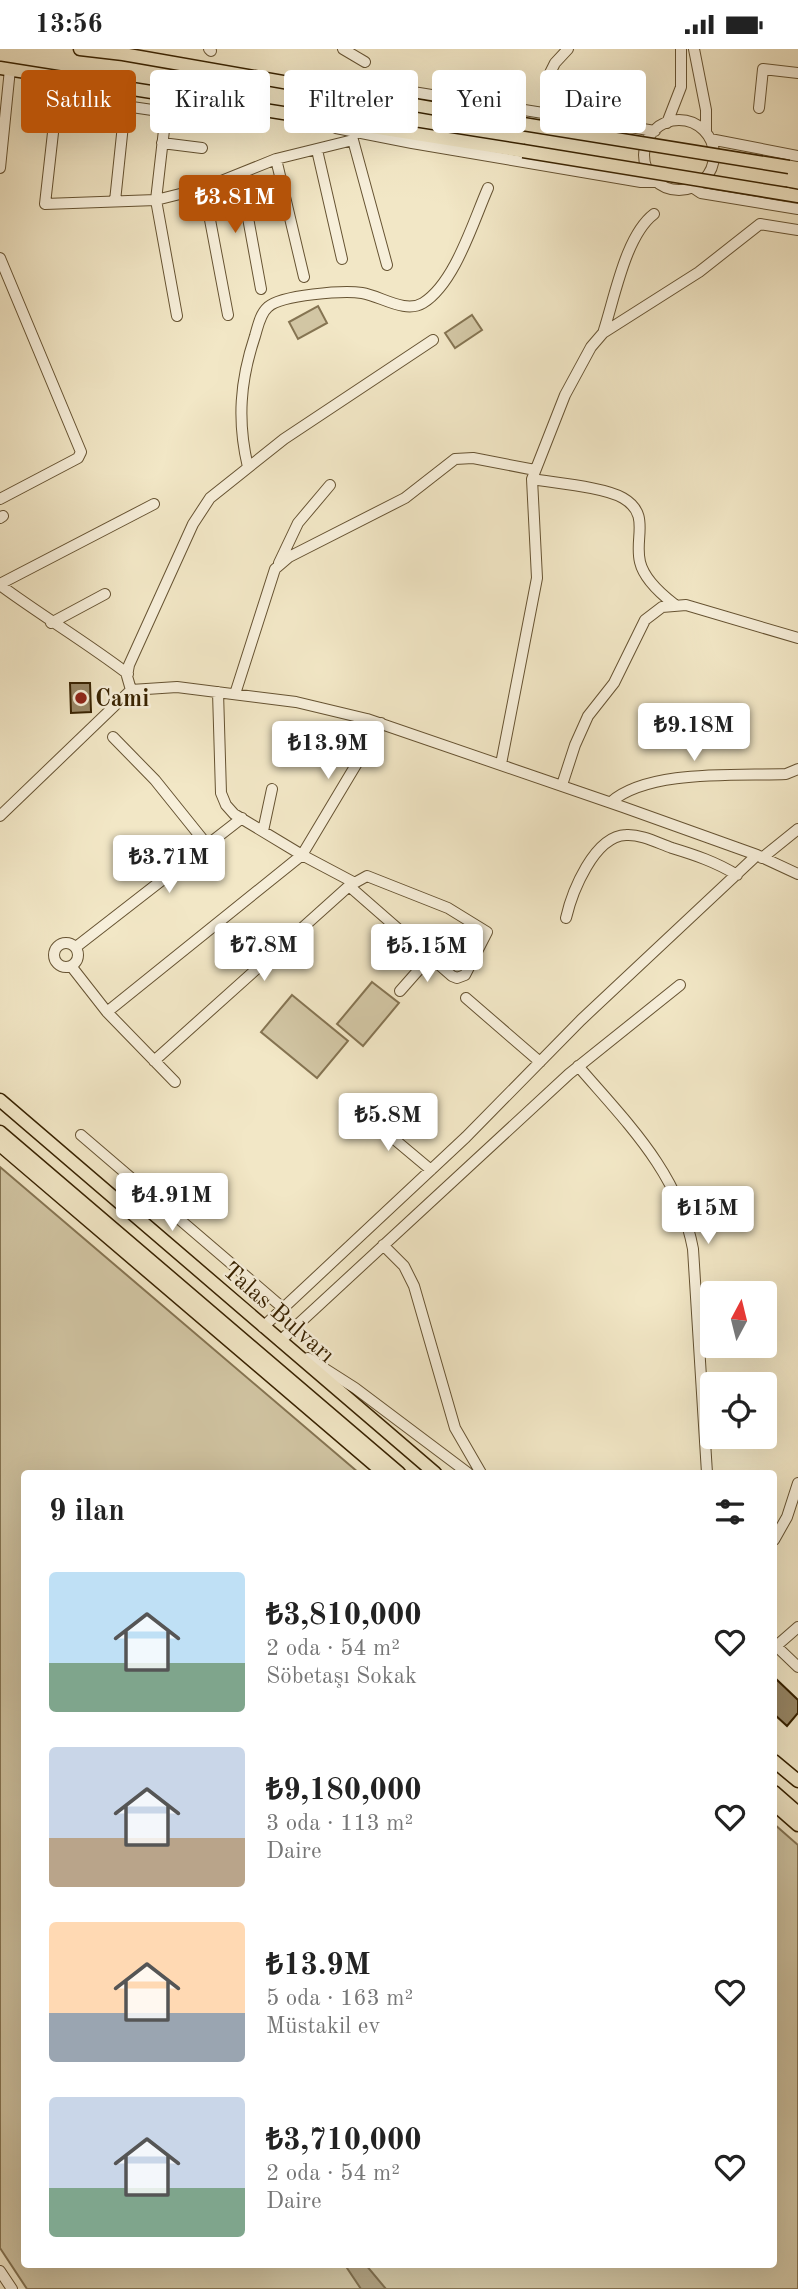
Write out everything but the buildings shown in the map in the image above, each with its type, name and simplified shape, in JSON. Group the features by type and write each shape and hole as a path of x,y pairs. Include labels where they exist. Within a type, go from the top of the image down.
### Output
{"main road":[{"path":"80,49 123,54 284,83"},
{"path":"5,69 150,92"},
{"path":"418,106 794,168"},
{"path":"405,133 792,195"},
{"name":"Talas Bulvarı","path":"0,1100 431,1470"},
{"name":"Talas Bulvarı","path":"0,1132 395,1470"},
{"path":"0,1145 380,1470"},
{"path":"777,1764 798,1781"},
{"path":"777,1795 798,1813"},
{"path":"777,1807 798,1825"}],"street":[{"path":"343,49 365,62"},
{"path":"551,70 568,49"},
{"path":"667,123 681,87 681,49"},
{"path":"361,133 627,180 657,182 677,190 692,187 704,180 712,168 714,153 708,136 706,110 694,49"},
{"path":"0,168 5,69"},
{"path":"759,108 763,69 798,73"},
{"path":"418,93 655,131"},
{"path":"115,201 125,106 150,110"},
{"path":"657,182 648,171 645,157 647,143 655,131 667,123 688,122 708,136 798,156"},
{"path":"53,133 45,204 156,200 204,188 276,159 352,140 387,265"},
{"path":"163,133 156,200 177,316"},
{"path":"162,143 202,148"},
{"path":"317,150 342,259"},
{"path":"276,159 304,277"},
{"path":"240,174 261,289"},
{"path":"692,187 701,193 798,209"},
{"path":"204,188 228,315"},
{"path":"248,467 241,422 241,389 248,355 265,310 283,299 360,293 404,306 423,303 450,273 488,188"},
{"path":"603,333 633,241 641,226 654,214"},
{"path":"501,764 537,579 533,475 565,395 591,348 603,333 699,272 760,224 798,230"},
{"path":"0,258 81,452 78,458 0,499"},
{"path":"131,690 128,674 152,612 198,515 218,491 284,439 433,340"},
{"path":"275,569 296,553 405,498 455,459 473,458 611,493 630,503 640,520 639,558 642,568 657,590 674,604 716,613 798,638"},
{"path":"235,694 275,569 298,523 330,485"},
{"path":"128,674 0,585 154,504"},
{"path":"51,623 104,594"},
{"path":"562,785 587,716 614,683 645,620 657,609 674,604"},
{"path":"0,816 131,690 164,687 320,707 381,723 611,802 759,856 798,874"},
{"path":"154,1061 351,884 367,876 448,908 487,932 466,973 460,978 454,977 351,884 262,831 226,805 221,793 218,692"},
{"path":"107,1012 302,855 381,723"},
{"path":"113,737 155,780 208,846"},
{"path":"611,802 625,792 643,786 689,778 786,774 798,769"},
{"path":"262,831 272,789"},
{"path":"76,947 242,818"},
{"path":"263,1327 431,1170 540,1062 737,875 798,829"},
{"path":"566,918 573,893 585,869 608,842 617,836 635,836 716,862 737,875"},
{"path":"76,947 65,943 57,946 54,954 59,965 71,966 107,1012 175,1082"},
{"path":"71,966 78,958 76,947"},
{"path":"400,991 430,957"},
{"path":"464,1470 355,1388 280,1341 578,1066 680,985"},
{"path":"466,998 540,1062"},
{"path":"578,1066 654,1154 674,1188 686,1217 694,1249 707,1470"},
{"path":"363,1112 431,1170"},
{"path":"82,1135 283,1308"},
{"path":"383,1245 404,1266 414,1286 455,1428 479,1470"},
{"path":"777,1535 787,1517 798,1483"},
{"path":"777,1645 798,1627"},
{"path":"777,1649 798,1667"},
{"path":"0,2271 12,2289"}],"shaded area":[{"path":"318,306 327,323 298,339 289,322"},
{"path":"472,315 482,330 455,348 445,333"},
{"path":"372,982 399,1003 363,1046 337,1024"},
{"path":"292,995 348,1041 317,1078 261,1032"},
{"path":"0,1167 355,1470 21,1470 21,2268 777,2268 777,1827 798,1845 798,2289 27,2289 0,2248"},
{"path":"347,2268 368,2268 386,2289 361,2289"}],"place":[{"name":"Cami","path":"81,698"}]}
